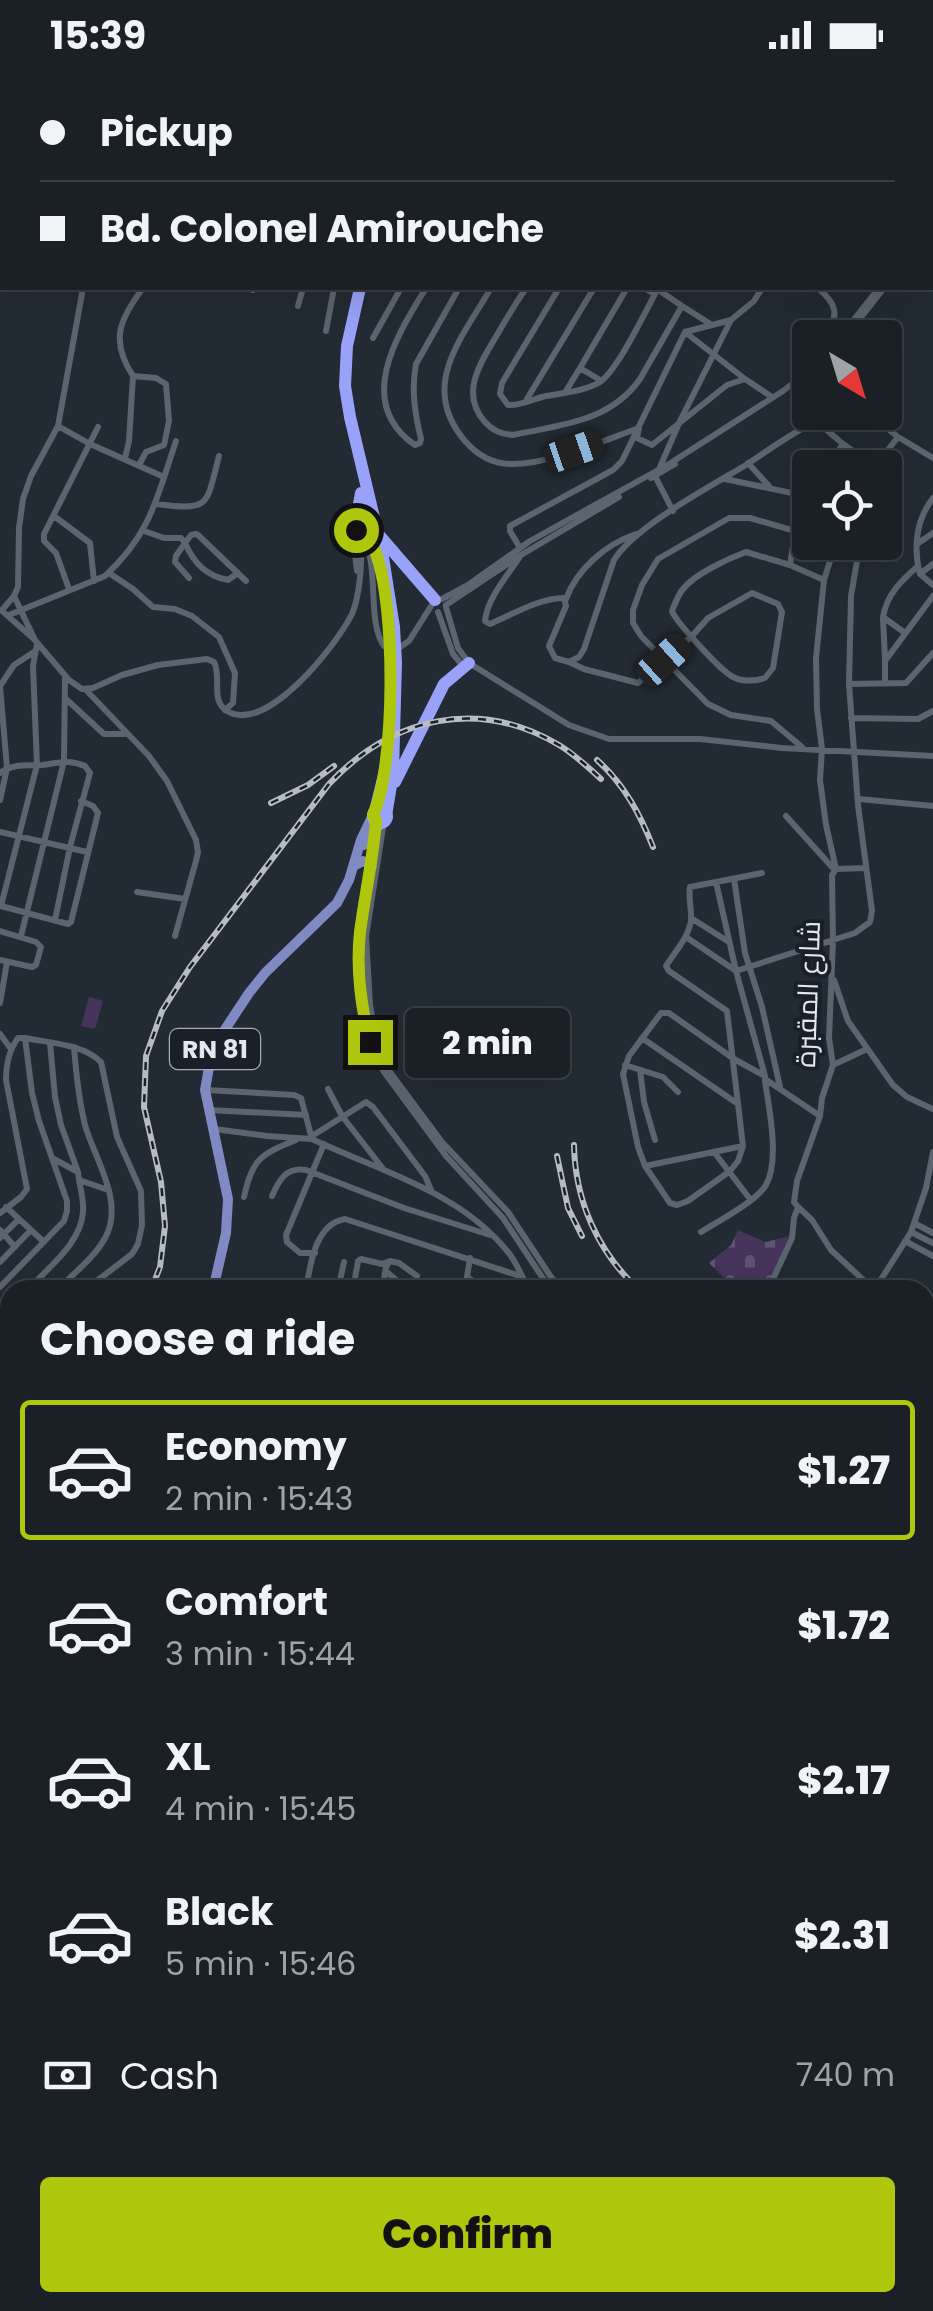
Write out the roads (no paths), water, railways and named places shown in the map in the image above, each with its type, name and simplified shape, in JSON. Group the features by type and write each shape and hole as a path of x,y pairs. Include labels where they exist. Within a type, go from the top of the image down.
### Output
{"highway":[{"path":"357,290 340,349 338,375 342,415 362,493 366,545 440,605"},
{"path":"358,290 347,346 345,386 366,545 386,590 391,790"},
{"path":"362,493 366,545"},
{"path":"379,819 417,734 446,682 471,667"},
{"path":"379,819 390,758"}],"main road":[{"name":"RN 81","path":"214,1280 226,1232 228,1199 204,1090 211,1056 240,1005 265,974 333,908 343,893 357,853 379,819"},
{"path":"353,867 363,861 372,866"}],"street":[{"path":"3,612 18,587 22,499 58,426 83,290"},
{"path":"125,458 133,376 121,358 119,345 129,306 141,290"},
{"path":"298,306 302,290"},
{"path":"326,331 334,290"},
{"path":"373,338 401,290"},
{"path":"425,290 392,349 384,385 388,417 415,444 422,439 414,408 416,364 458,290"},
{"path":"490,290 451,356 444,381 446,409 453,426 471,448 483,457 516,464 574,451 639,428"},
{"path":"525,290 481,361 472,390 479,414 495,431 512,435 595,416 615,406 640,380 682,306"},
{"path":"558,290 500,390 508,405 602,380 659,291 712,325"},
{"path":"526,400 593,290"},
{"path":"566,392 626,290"},
{"path":"672,512 657,472 731,320 761,290"},
{"path":"820,290 836,310 834,320"},
{"path":"857,320 880,290"},
{"path":"520,552 510,526 617,467 685,332 731,320"},
{"path":"685,332 772,398"},
{"path":"580,368 602,380"},
{"path":"133,376 156,378 168,387 164,445 146,452 139,464"},
{"path":"639,428 637,438 652,445 727,386 745,380"},
{"path":"657,472 792,386"},
{"path":"366,545 377,631 382,644 392,649 402,647 440,605 792,387"},
{"path":"569,662 584,649 614,560 642,532 812,423 822,426 851,450"},
{"path":"58,426 164,477"},
{"path":"69,589 56,553 44,541 44,534 98,427"},
{"path":"890,430 933,458"},
{"path":"888,450 898,437"},
{"path":"3,612 20,609 109,573 144,531 176,441"},
{"path":"839,450 843,444"},
{"path":"156,504 187,508 201,504 209,495 219,456"},
{"path":"748,463 770,487"},
{"path":"724,478 792,491"},
{"path":"933,498 919,527 916,545 919,570 933,585"},
{"path":"54,516 90,543 94,581"},
{"path":"792,530 737,517 717,524 658,559 632,610 633,623 641,636 708,704 731,715 772,720 804,748"},
{"path":"144,531 164,538 179,536 194,560 212,576 228,580 238,573"},
{"path":"642,532 613,542 575,581 549,646 555,658 635,684 692,636 708,618 748,594 768,598 780,606 774,668 765,678 755,681 732,677 692,636 674,617 672,610 681,592 688,583 746,552 824,580"},
{"path":"916,545 933,532"},
{"path":"189,578 175,562 184,543 196,534 246,581"},
{"path":"86,690 158,665 207,660 218,668 218,698 225,710 243,716 258,713 312,669 331,646 353,610 366,545"},
{"path":"359,574 366,566 366,545"},
{"path":"520,552 485,621 490,624 558,597 566,599"},
{"path":"790,565 792,554"},
{"name":"شارع المقبرة","path":"773,1280 792,1238 798,1208 794,1202 797,1180 833,1065 829,1038 832,875 836,870 820,780 822,749 816,658 824,580 830,560"},
{"path":"686,937 736,971 856,933 870,922 851,718 851,596 858,560"},
{"path":"885,683 885,606 895,588 933,564"},
{"path":"109,573 153,607 176,609 192,616 218,638 235,673 233,703 225,710"},
{"path":"14,596 36,643 33,666 37,766 1,906 68,924 73,920 98,813 81,801"},
{"path":"885,660 933,596"},
{"path":"440,605 453,654 592,735 933,756"},
{"path":"3,612 65,676 86,690 156,764 167,782 196,840 198,852 175,936"},
{"path":"883,616 905,633"},
{"path":"0,800 1,683 18,662 30,655 36,643"},
{"path":"850,684 908,682 933,653"},
{"path":"21,936 64,760 65,676"},
{"path":"65,698 104,734 126,734"},
{"path":"851,718 918,719 933,711"},
{"path":"3,771 19,764 37,766 64,760 85,766 90,773 56,920"},
{"path":"859,799 933,806"},
{"path":"786,816 836,870 865,868"},
{"path":"379,819 360,936 366,1027 374,1052 384,1072 446,1156 503,1218 544,1280"},
{"path":"379,819 366,936 373,1025 381,1055 442,1142 508,1212 553,1280"},
{"path":"0,832 87,852"},
{"path":"762,873 690,887 691,918 686,937 666,968 728,1011 734,1059 736,1102 743,1146 738,1161 688,1201 672,1205 645,1166 638,1146 624,1084 625,1065 665,1012 734,1059 780,1088 820,1116"},
{"path":"734,879 749,968 760,996 780,1088"},
{"path":"701,1232 766,1184 772,1160 765,1078 716,882"},
{"path":"137,892 186,899"},
{"path":"691,918 730,943"},
{"path":"0,931 41,947 35,966 3,961 0,1003"},
{"path":"832,974 848,1022 867,1049 900,1093 933,1109"},
{"path":"0,1034 12,1050"},
{"path":"44,1242 20,1219 3,1210 26,1192 28,1184 6,1080 6,1069 18,1038 74,1047 102,1062 117,1136 139,1185 142,1225 132,1254 97,1280"},
{"path":"6,1280 64,1221 67,1211 32,1093 25,1038"},
{"path":"642,1038 736,1102"},
{"path":"37,1280 73,1240 84,1214 78,1176 55,1096 50,1043"},
{"path":"67,1280 103,1242 111,1218 109,1190 85,1124 74,1047"},
{"path":"833,1065 867,1049"},
{"path":"625,1065 663,1077 678,1092"},
{"path":"640,1070 655,1140"},
{"path":"328,1089 342,1116 386,1172"},
{"path":"204,1090 298,1096 303,1100 312,1137 463,1210 512,1258 524,1280"},
{"path":"212,1129 312,1137 363,1102 370,1104 425,1176 433,1193"},
{"path":"207,1110 306,1115"},
{"path":"244,1197 248,1175 260,1156 302,1138"},
{"path":"315,1252 300,1253 287,1242 286,1235 324,1144"},
{"path":"645,1166 743,1146"},
{"path":"714,1152 750,1199"},
{"path":"880,1280 911,1232 933,1152"},
{"path":"51,1158 109,1190"},
{"path":"272,1196 284,1176 298,1169 492,1236"},
{"path":"798,1208 862,1280"},
{"path":"15,1246 1,1234 20,1219"},
{"path":"308,1280 322,1234 331,1223 344,1219 522,1276"},
{"path":"914,1223 933,1233"},
{"path":"0,1262 31,1230"},
{"path":"911,1232 933,1243"},
{"path":"905,1241 933,1256"},
{"path":"470,1258 468,1277 472,1280"},
{"path":"355,1280 360,1260 399,1263 417,1276"},
{"path":"384,1280 390,1261"},
{"path":"340,1280 344,1262"},
{"path":"386,1272 396,1280"}],"railway":[{"path":"155,1280 165,1226 161,1182 144,1107 146,1056 162,1011 190,967 329,784 380,743 437,721 467,719 498,721 528,730 565,749 601,779"},
{"path":"597,760 630,800 653,847"},
{"path":"271,803 308,785 334,766"},
{"path":"574,1145 579,1186 591,1224 629,1280"},
{"path":"557,1156 568,1208 582,1236"}]}
